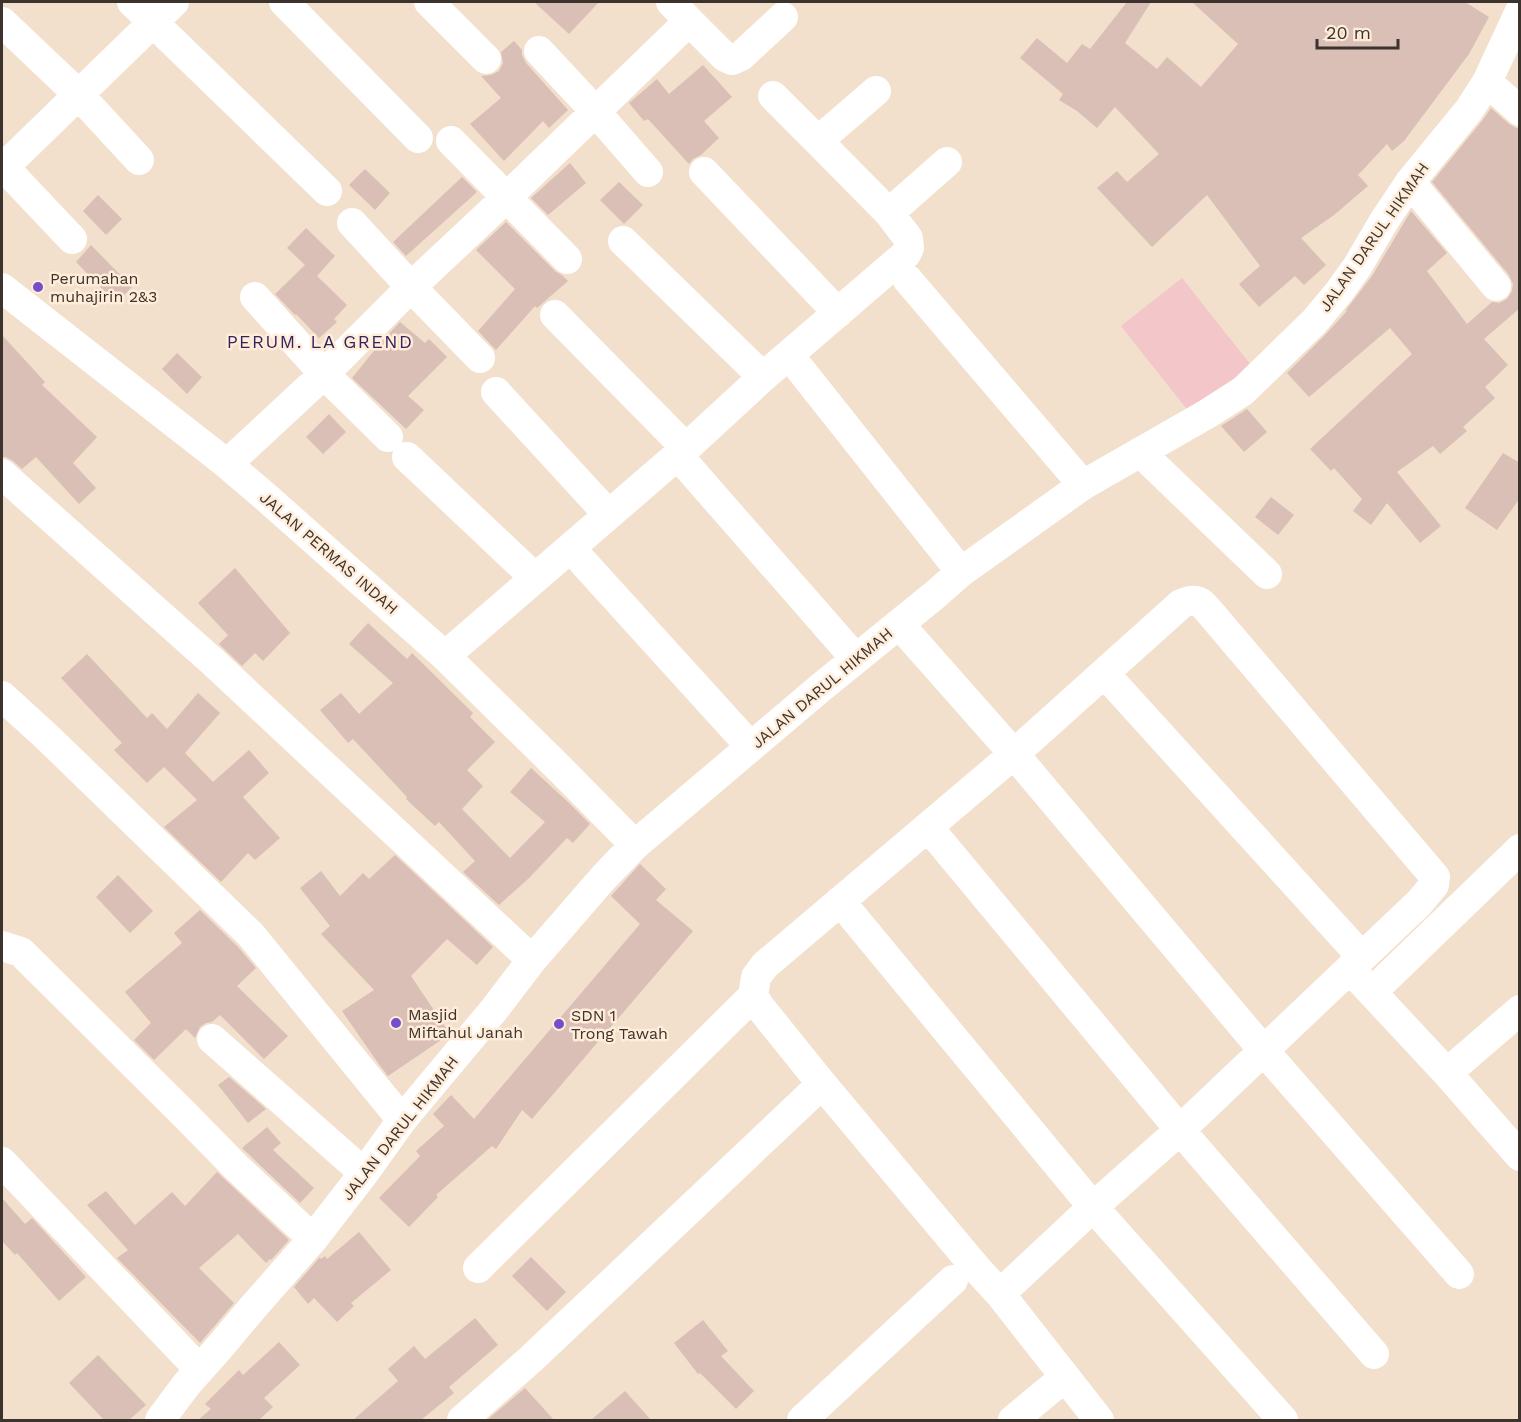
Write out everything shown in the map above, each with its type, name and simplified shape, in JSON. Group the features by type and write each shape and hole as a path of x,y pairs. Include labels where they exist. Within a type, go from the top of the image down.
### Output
{"street":[{"path":"284,2 418,138"},
{"path":"429,2 486,59"},
{"path":"72,239 2,167 78,94 153,8 327,191"},
{"path":"227,464 324,374 411,287 595,111 680,11 725,57 732,60 741,56 783,17"},
{"name":"JALAN DARUL HIKMAH","path":"160,1420 199,1369 313,1239 402,1120 493,1011 532,960 635,844 961,572 1083,485 1207,414 1242,391 1291,346 1339,292 1410,182 1469,110 1487,82 1520,11"},
{"path":"2,22 78,94 139,160"},
{"path":"539,51 648,172"},
{"path":"1487,82 1520,111"},
{"path":"818,141 876,91"},
{"path":"445,656 608,514 687,458 763,377 906,254 909,248 908,238 889,213 773,96"},
{"path":"451,141 567,259"},
{"path":"889,213 947,162"},
{"path":"704,172 838,313"},
{"path":"1410,182 1496,286"},
{"path":"352,223 480,358"},
{"path":"623,242 763,377"},
{"path":"908,280 1083,485"},
{"name":"JALAN PERMAS INDAH","path":"2,288 227,464 268,499 445,656 635,844"},
{"path":"255,297 324,374 535,578"},
{"path":"555,315 687,458 856,659"},
{"path":"800,369 961,572"},
{"path":"496,392 608,514"},
{"path":"1140,452 1267,574"},
{"path":"2,474 212,662 532,960"},
{"path":"583,562 751,747"},
{"path":"478,1268 753,996 756,977 765,965 1014,754 1181,604 1196,600 1203,604 1435,877 1434,885 1264,1051 1000,1294"},
{"path":"899,624 1014,754 1264,1051 1459,1274"},
{"path":"1104,673 1356,963 1372,992 1520,1156"},
{"path":"2,696 251,935 402,1120"},
{"path":"928,827 1180,1130 1374,1354"},
{"path":"1372,992 1520,849"},
{"path":"840,901 1093,1207 1283,1420"},
{"path":"2,946 21,952 236,1167 313,1239"},
{"path":"753,996 822,1084 976,1269 1000,1294 1099,1420"},
{"path":"1447,1073 1520,1010"},
{"path":"212,1039 364,1173"},
{"path":"462,1420 531,1359 822,1084"},
{"path":"2,1162 199,1369"},
{"path":"802,1420 954,1280"},
{"path":"1013,1420 1065,1377"}],"shaded area":[{"path":"1182,278 1254,369 1193,417 1121,326"}],"building":[{"path":"534,2 599,2 569,34"},
{"path":"1127,2 1151,2 1125,43 1157,69 1167,57 1201,87 1238,44 1192,2 1465,2 1489,17 1469,54 1404,141 1392,151 1387,144 1358,175 1368,186 1334,215 1301,238 1326,265 1304,285 1295,276 1259,307 1239,284 1260,266 1207,195 1152,247 1097,188 1117,171 1127,182 1159,154 1115,107 1097,128 1077,111 1059,100 1063,94 1020,58 1037,38 1067,63 1082,44 1090,49"},
{"path":"514,41 522,50 526,63 568,110 549,128 543,121 504,161 470,124 501,98 481,76 499,71 503,63 501,52"},
{"path":"703,65 732,97 704,121 719,138 689,164 648,119 644,121 629,103 657,79 669,94"},
{"path":"1491,108 1509,124 1520,128 1520,308 1484,339 1508,365 1485,387 1495,398 1463,427 1467,431 1440,454 1433,446 1397,472 1441,526 1420,543 1387,503 1371,525 1353,511 1362,499 1334,468 1331,471 1310,449 1412,354 1390,328 1309,397 1287,373 1347,311 1372,276 1411,211 1447,253 1427,271 1467,324 1492,302 1499,303 1507,299 1513,284 1509,275 1432,182"},
{"path":"570,163 586,183 548,215 531,198"},
{"path":"365,169 390,193 375,210 349,185"},
{"path":"462,177 477,192 406,256 393,242"},
{"path":"619,182 643,205 624,224 600,200"},
{"path":"98,195 122,219 106,235 83,211"},
{"path":"506,222 568,281 537,308 535,306 496,350 478,331 515,289 476,250"},
{"path":"306,228 335,256 317,276 347,305 334,319 337,322 319,338 275,294 305,265 287,248"},
{"path":"91,245 132,287 116,303 76,262"},
{"path":"400,322 425,343 429,339 447,357 408,396 424,410 406,429 352,378"},
{"path":"2,335 45,382 42,385 97,437 73,463 96,488 79,504 36,457 22,469 13,461 2,457"},
{"path":"177,353 202,377 187,394 162,369"},
{"path":"1247,409 1267,432 1244,452 1221,426"},
{"path":"329,414 346,432 323,454 306,437"},
{"path":"1503,453 1520,463 1520,498 1497,530 1465,508"},
{"path":"1271,497 1294,515 1278,535 1255,517"},
{"path":"235,568 290,633 263,661 255,653 242,666 219,644 228,635 198,603"},
{"path":"368,623 407,659 412,653 473,713 470,717 495,742 467,770 483,786 462,809 510,858 545,822 510,792 531,768 590,824 573,843 567,838 529,878 499,905 463,872 475,861 439,822 435,826 406,799 407,797 353,739 348,743 320,710 341,693 359,714 393,683 349,644"},
{"path":"87,654 147,718 152,713 167,729 198,693 220,713 185,753 213,782 249,750 269,773 243,797 280,838 255,860 248,853 221,882 164,827 197,800 164,767 147,783 114,750 122,743 61,678"},
{"path":"395,855 493,947 477,965 447,939 411,976 450,1034 388,1076 342,1011 374,990 321,934 330,926 300,888 321,871 340,896 363,873 369,879"},
{"path":"640,864 666,889 656,900 693,931 532,1119 522,1110 496,1149 492,1146 436,1195 438,1197 409,1227 379,1198 420,1156 416,1151 444,1126 433,1114 451,1095 474,1119 640,924 611,896"},
{"path":"118,875 153,911 130,933 96,897"},
{"path":"200,910 256,968 237,986 288,1036 264,1059 220,1015 212,1022 200,1027 195,1038 186,1029 154,1060 134,1040 151,1023 125,992 182,943 174,933"},
{"path":"229,1077 266,1109 248,1123 218,1085"},
{"path":"267,1127 281,1143 273,1150 314,1188 300,1203 242,1148"},
{"path":"217,1172 289,1240 266,1263 238,1234 199,1268 234,1303 200,1343 117,1258 128,1250 87,1205 106,1191 135,1225 172,1192 185,1206"},
{"path":"2,1198 25,1224 32,1218 86,1277 59,1301 17,1253 15,1255 2,1241"},
{"path":"359,1232 391,1270 351,1303 354,1306 337,1322 314,1298 308,1304 294,1287 320,1257 321,1259 325,1256 327,1259"},
{"path":"531,1257 566,1292 547,1311 512,1276"},
{"path":"475,1318 498,1345 449,1387 454,1393 421,1420 353,1420 398,1381 388,1369 414,1346 425,1359"},
{"path":"703,1320 728,1351 721,1356 754,1391 736,1409 700,1373 698,1374 674,1343"},
{"path":"279,1342 300,1365 264,1398 273,1407 259,1420 198,1420 211,1409 205,1404 239,1370 243,1375"},
{"path":"98,1355 146,1405 129,1420 104,1420 69,1383"},
{"path":"525,1388 554,1420 487,1420"},
{"path":"625,1391 651,1420 591,1420"}],"place":[{"name":"Perumahan muhajirin 2&3","path":"38,287"},
{"name":"Masjid Miftahul Janah","path":"396,1023"},
{"name":"SDN 1 Trong Tawah","path":"559,1024"}],"district":[{"name":"PERUM. LA GREND","path":"320,341"}]}
